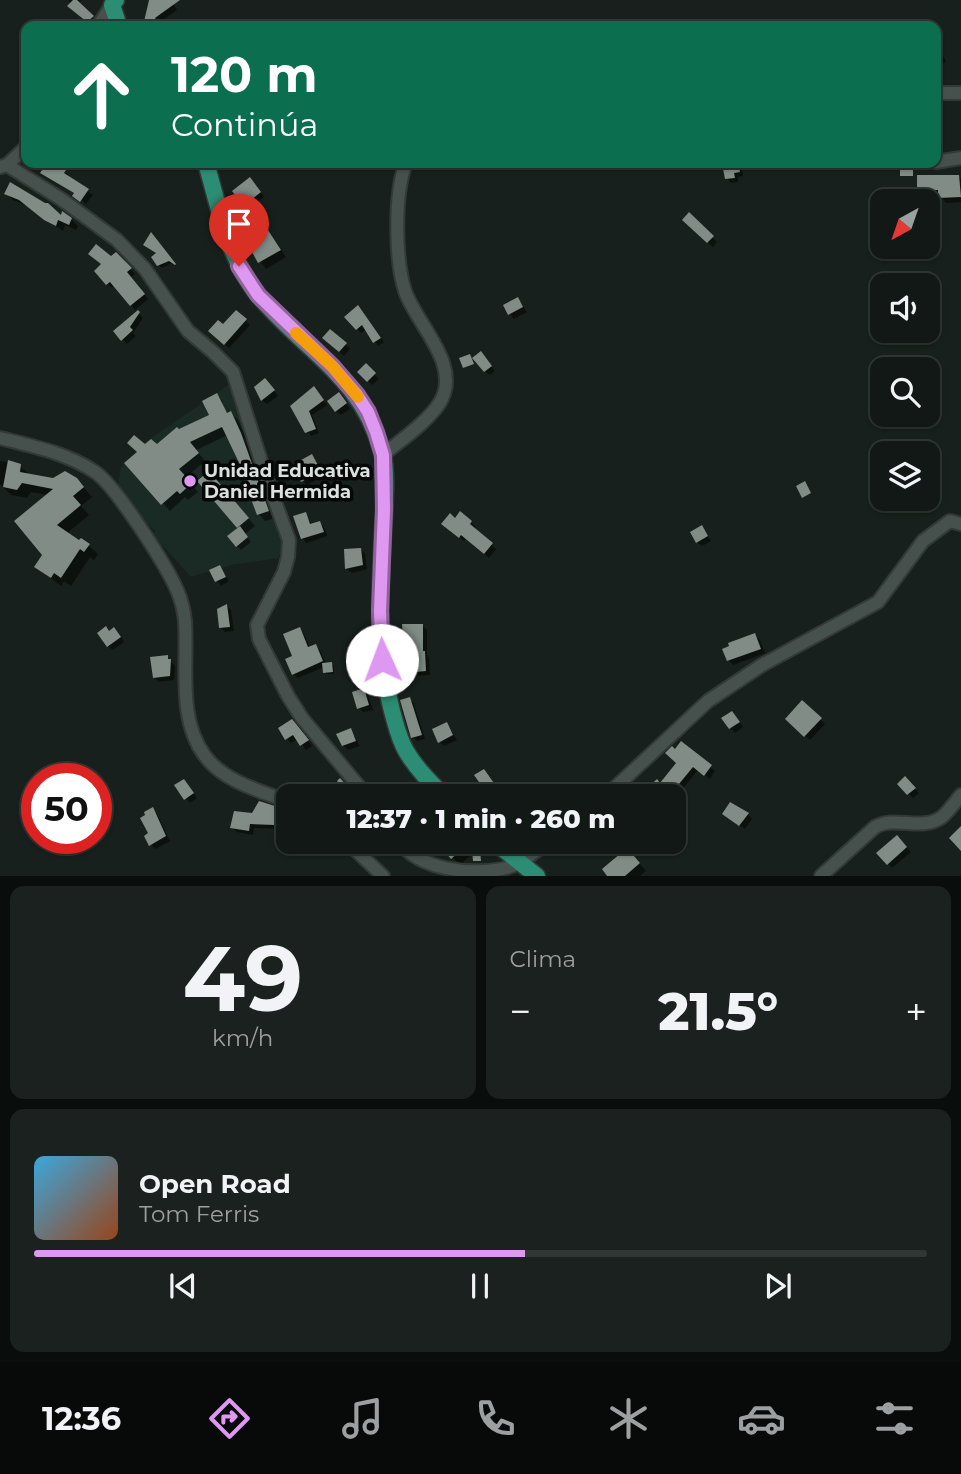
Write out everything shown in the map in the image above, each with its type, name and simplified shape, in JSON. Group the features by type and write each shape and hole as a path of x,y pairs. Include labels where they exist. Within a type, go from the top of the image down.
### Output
{"main road":[{"path":"114,3 118,21"},
{"path":"207,168 239,266 258,295 332,366 368,412 383,455 380,611 382,660 387,692 400,738 407,752 432,784"},
{"path":"510,854 537,876"}],"street":[{"path":"101,21 114,3"},
{"path":"941,93 961,93"},
{"path":"21,151 3,166 61,199 117,240 145,269 188,331 233,372 289,540 284,572 257,625 259,639 302,718 357,784"},
{"path":"941,161 961,158"},
{"path":"383,455 440,403 445,382 444,363 405,292 398,259 399,200 405,168"},
{"path":"0,438 57,453 96,472 113,489 166,568 178,592 185,619 187,710 192,731 204,755 215,768 276,797"},
{"path":"619,784 708,701 762,665 878,602 923,541 950,521 961,524"},
{"path":"821,876 875,827 886,822 932,822 941,817 961,795"},
{"path":"360,854 383,876"},
{"path":"412,854 418,859 444,868 472,871 503,869 532,854"}],"shaded area":[{"name":"Unidad Educativa Daniel Hermida","path":"231,383 283,543 279,558 231,565 191,577 153,535 155,531 140,517 118,484 121,467 144,443"}],"building":[{"path":"77,0 94,16 86,21 67,6"},
{"path":"149,0 180,0 155,18 157,21 144,21"},
{"path":"44,168 63,168 66,170 64,173 89,189 80,202 72,196 74,193 40,173"},
{"path":"723,168 739,168 740,172 734,173 735,178 725,179"},
{"path":"900,168 913,168 913,176 900,176"},
{"path":"917,175 959,175 961,197 940,198 940,189 917,189"},
{"path":"250,177 261,192 243,206 232,191"},
{"path":"10,182 48,203 61,215 62,211 72,218 69,225 58,220 56,226 19,200 4,194"},
{"path":"253,207 281,250 258,263 247,243 253,239 238,219"},
{"path":"689,212 714,236 707,243 682,220"},
{"path":"151,232 175,265 169,261 157,266 151,257 156,253 143,245"},
{"path":"96,244 111,256 116,252 132,268 127,272 145,294 130,306 110,282 106,285 94,271 101,264 88,254"},
{"path":"518,297 523,307 508,315 503,305"},
{"path":"358,305 381,338 373,343 362,325 356,330 344,317"},
{"path":"138,310 140,312 130,327 133,330 121,341 113,331"},
{"path":"236,310 247,319 224,345 208,331 218,320 223,324"},
{"path":"330,329 347,343 339,352 322,338"},
{"path":"481,351 492,366 484,372 472,358"},
{"path":"470,354 474,364 463,368 459,358"},
{"path":"366,363 376,373 367,382 357,372"},
{"path":"265,378 275,390 261,401 254,387"},
{"path":"314,386 324,400 309,411 316,429 305,433 290,406"},
{"path":"339,392 347,403 335,412 327,401"},
{"path":"217,393 227,413 231,411 241,433 269,511 257,515 240,470 242,469 222,427 190,442 199,453 179,469 192,483 180,494 177,491 161,505 124,463 137,452 127,443 134,435 145,444 151,439 157,444 177,427 179,429 209,415 202,401"},
{"path":"312,454 321,471 301,482 292,465"},
{"path":"8,460 21,464 20,472 53,478 65,471 77,478 84,487 73,496 81,505 57,525 90,544 84,552 80,549 61,578 54,573 51,578 34,567 42,555 14,521 53,489 22,483 17,490 3,487"},
{"path":"209,471 249,518 237,528 197,481"},
{"path":"805,481 811,493 802,498 796,486"},
{"path":"460,511 472,521 470,524 493,543 484,554 461,535 459,538 441,524 450,513 455,518"},
{"path":"306,512 310,524 320,521 324,532 301,539 293,516"},
{"path":"702,525 708,536 696,543 690,532"},
{"path":"240,526 248,537 236,547 227,536"},
{"path":"361,548 363,565 345,569 344,549"},
{"path":"220,565 226,577 215,582 209,570"},
{"path":"227,604 230,627 219,628 217,609"},
{"path":"402,624 423,624 426,671 405,673"},
{"path":"106,626 109,631 114,627 121,637 107,647 97,633"},
{"path":"300,627 308,647 316,644 323,661 292,675 285,659 292,656 283,634"},
{"path":"755,633 761,649 727,661 722,649 729,646 728,643"},
{"path":"168,655 168,659 171,659 170,676 153,678 150,657"},
{"path":"332,662 333,672 323,673 322,663"},
{"path":"364,688 369,705 357,709 352,692"},
{"path":"410,697 422,735 411,738 400,700"},
{"path":"802,700 822,718 804,737 785,719"},
{"path":"732,711 740,722 729,729 721,718"},
{"path":"292,719 309,740 300,746 293,735 285,740 278,728"},
{"path":"447,722 453,735 438,743 432,729"},
{"path":"351,728 356,741 342,746 336,734"},
{"path":"681,741 712,765 704,776 693,767 679,784 652,784 657,779 660,783 676,763 665,753 672,746 675,749"},
{"path":"484,769 495,784 480,784 474,775"},
{"path":"905,776 916,788 907,795 897,784"},
{"path":"184,779 194,793 184,800 174,785"},
{"path":"259,801 276,806 275,825 250,824 249,831 230,828 234,811 252,813"},
{"path":"730,802 749,813 739,826 722,814"},
{"path":"153,807 166,836 149,846 144,836 148,833 140,818"},
{"path":"961,826 961,851 949,838"},
{"path":"897,835 907,847 887,865 876,853"},
{"path":"472,854 480,854 481,861 473,861"},
{"path":"620,854 632,854 640,863 625,876 607,876 602,869"}],"slow traffic":[{"path":"296,333 332,366 358,397"}],"place":[{"name":"Unidad Educativa Daniel Hermida","path":"190,481"}],"route":[{"path":"239,266 258,295 277,316 332,366 357,395 376,432 383,455 380,611 382,660"}]}
